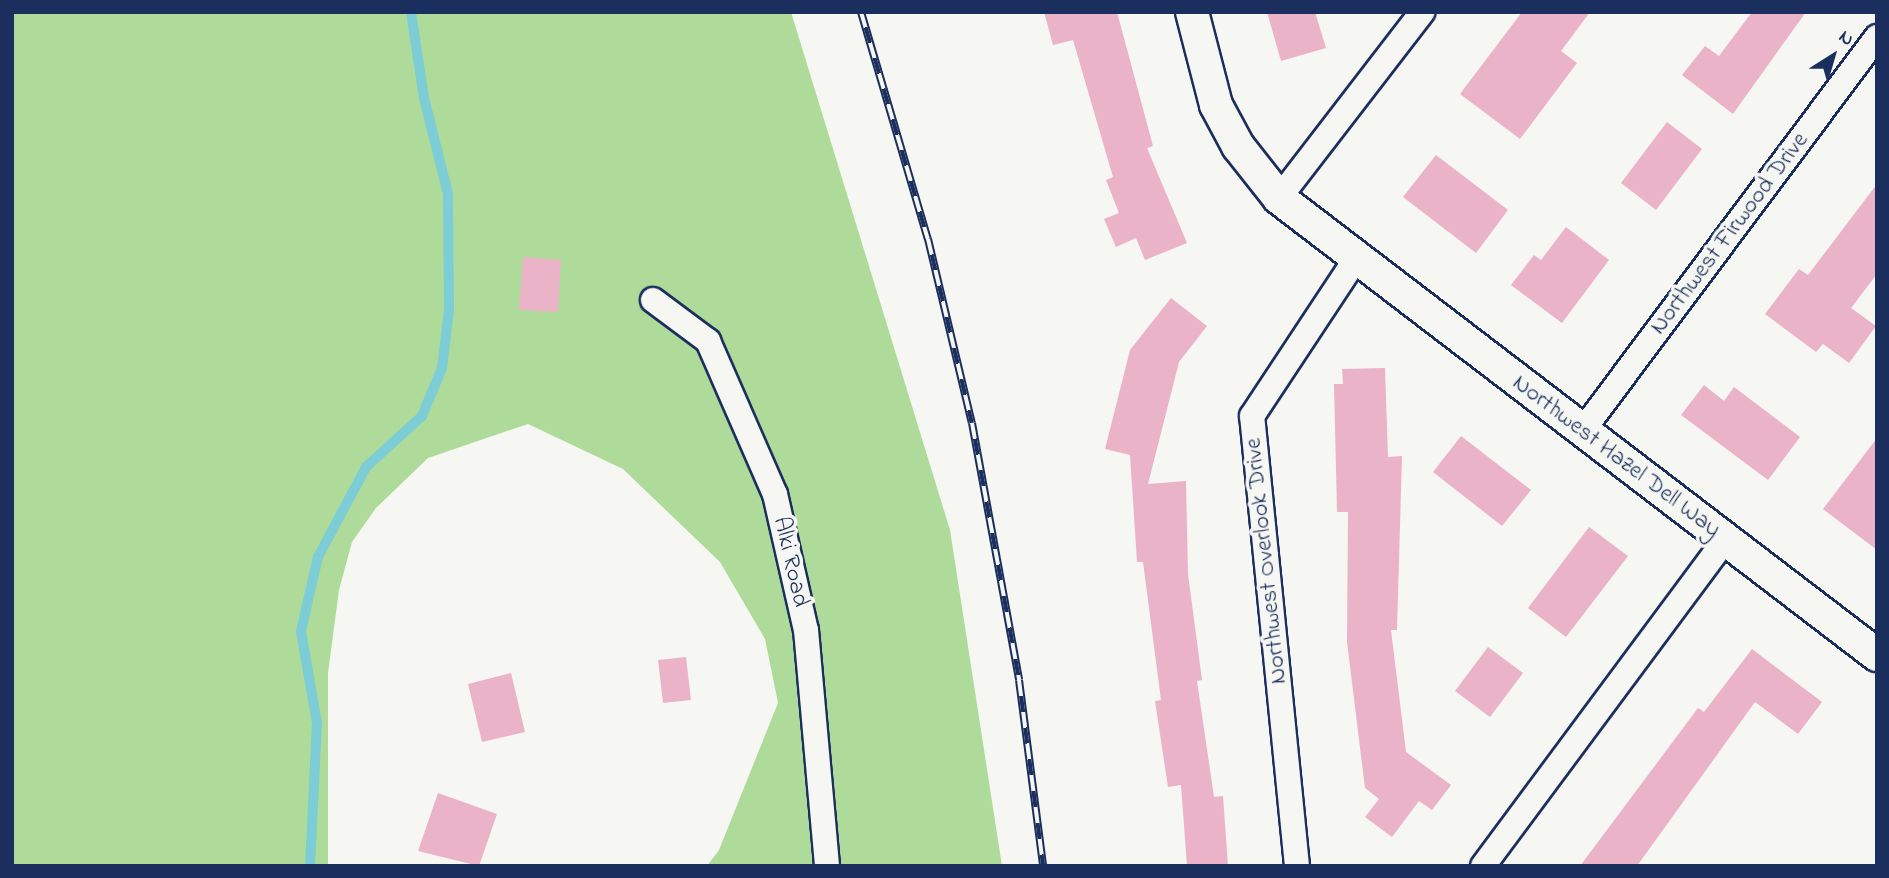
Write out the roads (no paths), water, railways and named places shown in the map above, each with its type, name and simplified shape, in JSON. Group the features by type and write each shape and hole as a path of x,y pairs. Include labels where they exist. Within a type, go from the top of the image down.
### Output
{"street":[{"path":"1192,12 1216,106 1238,146 1279,198 1356,259"},
{"path":"1279,198 1422,12"},
{"name":"Northwest Firwood Drive","path":"1583,430 1877,37"},
{"name":"Northwest Hazel Dell Way","path":"1356,259 1876,653"},
{"name":"Northwest Overlook Drive","path":"1297,866 1252,416 1356,259"},
{"name":"Alki Road","path":"653,300 708,341 775,494 806,630 827,866"},
{"path":"1483,866 1725,540"}],"waterway":[{"path":"310,866 317,723 301,631 318,557 366,467 422,416 442,368 449,310 448,194 424,98 411,12"}],"railway":[{"path":"861,12 928,239 972,423 1019,680 1043,866"}]}
